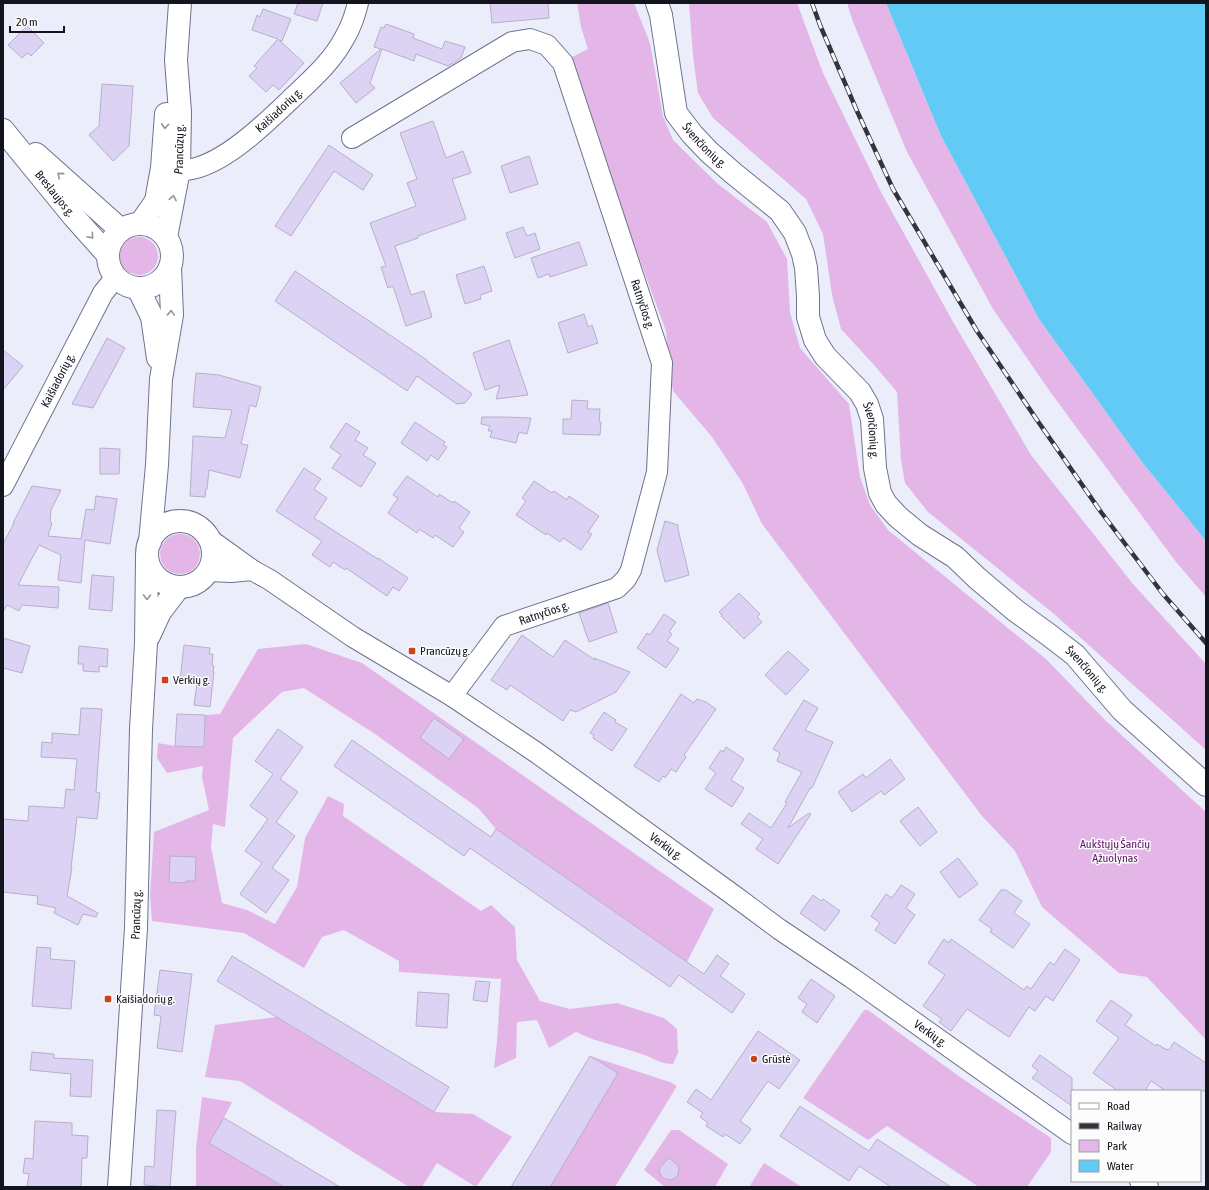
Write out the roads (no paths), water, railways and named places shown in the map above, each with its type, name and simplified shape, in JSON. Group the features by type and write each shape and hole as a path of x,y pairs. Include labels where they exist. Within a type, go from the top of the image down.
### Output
{"street":[{"name":"Prancūzų g.","path":"166,237 170,169 180,112 176,60 180,3"},
{"name":"Kaišiadorių g.","path":"170,169 191,170 208,164 229,152 268,121 319,72 334,53 345,37 354,19 358,3"},
{"name":"Švenčionių g.","path":"657,3 661,16 676,113 692,134 709,152 732,173 780,211 795,233 803,254 806,268 808,317 816,340 825,356 860,392 867,404 872,419 875,468 880,493 886,504 898,518 920,535 955,557 1016,611 1075,656 1122,710 1206,785"},
{"name":"Ratnyčios g.","path":"352,138 512,42 530,39 548,45 563,63 662,363 657,472 631,570 626,579 617,588 504,626 452,696"},
{"name":"Breslaujos g.","path":"3,125 131,227"},
{"name":"Breslaujos g.","path":"3,130 74,217 108,255"},
{"name":"Prancūzų g.","path":"131,227 156,201 170,169"},
{"path":"150,226 159,230 166,237 172,256 170,267 165,276 158,283 148,287 138,288 122,283 116,277 110,267 108,255 114,237 131,227 150,226"},
{"name":"Prancūzų g.","path":"119,1187 136,928 148,550 157,465 160,379 172,315 170,267"},
{"name":"Kaišiadorių g.","path":"3,486 103,293 116,277"},
{"name":"Prancūzų g.","path":"138,288 152,317 160,379"},
{"name":"Prancūzų g.","path":"157,465 166,501 182,522"},
{"path":"182,522 190,523 198,526 209,539 212,546 212,563 209,571 196,583 188,586 170,586 161,582 154,575 150,567 148,550 154,535 166,525 182,522"},
{"name":"Verkių g.","path":"209,539 252,570 270,580 353,637 452,696 537,753 779,929 863,986 1071,1133"},
{"path":"209,571 231,572 252,570"},
{"name":"Prancūzų g.","path":"146,643 160,612 179,587"}],"water":[{"path":"886,3 1206,3 1206,541 1142,462 1039,319 941,136"}],"railway":[{"path":"812,3 857,111 893,189 977,331 1101,512 1163,594 1206,643"}],"place":[{"name":"Prancūzų g.","path":"412,651"},
{"name":"Verkių g.","path":"165,680"},
{"name":"Kaišiadorių g.","path":"108,999"},
{"name":"Grūstė","path":"754,1059"}],"park label":[{"name":"Aukštųjų Šančių Ąžuolynas","path":"1115,851"}]}
